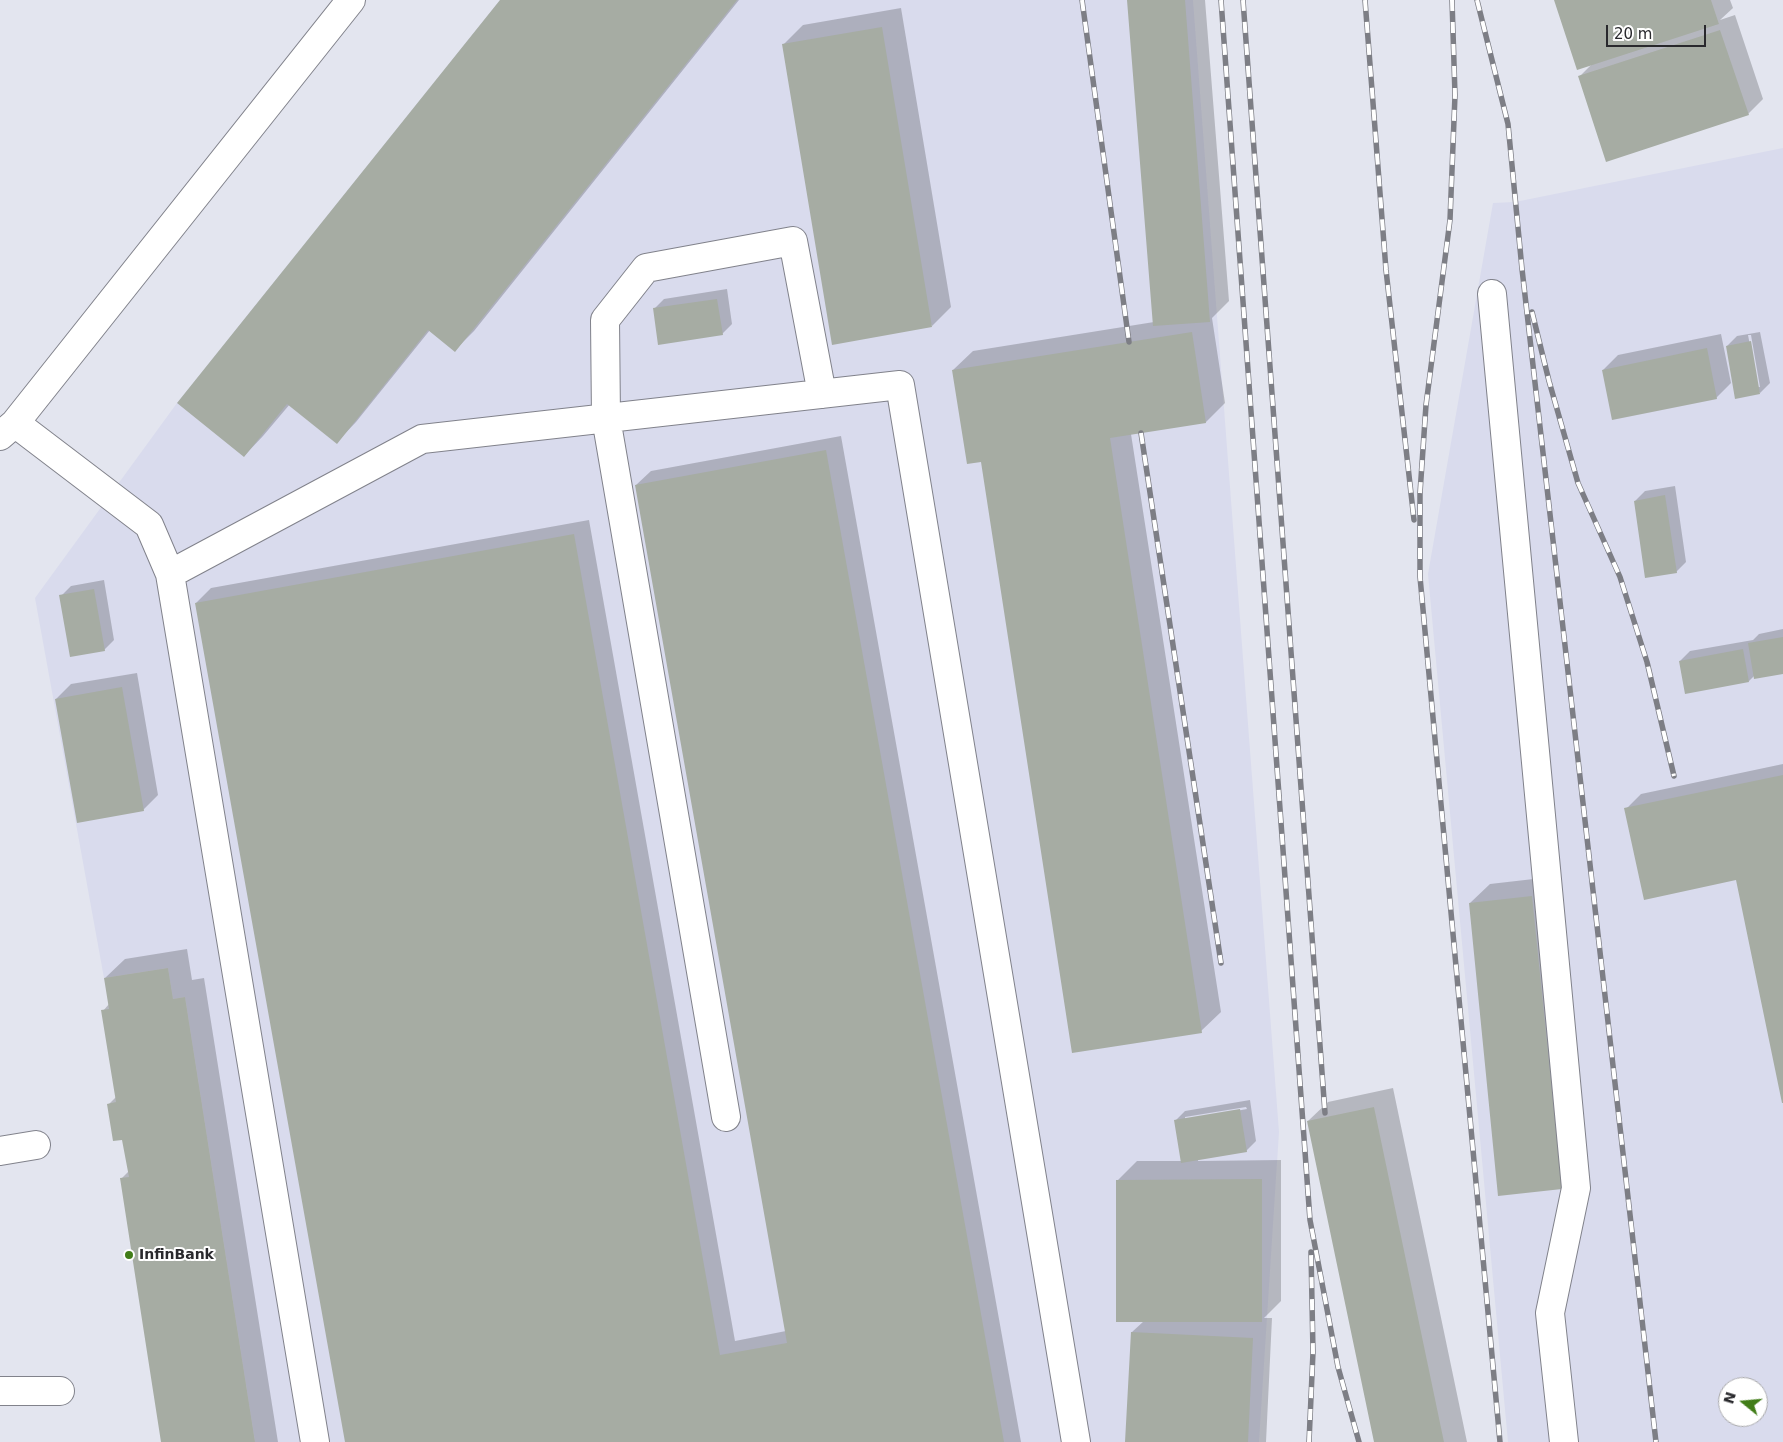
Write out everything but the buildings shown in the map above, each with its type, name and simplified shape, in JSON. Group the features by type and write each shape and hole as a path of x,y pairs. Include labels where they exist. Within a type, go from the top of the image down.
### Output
{"lane":[{"path":"315,1442 170,574 149,525 7,429 351,0"},
{"path":"726,1117 606,418 605,320 646,268 793,241 822,394"},
{"path":"1492,294 1576,1188 1550,1313 1564,1442"},
{"path":"170,574 422,439 900,385 1076,1442"},
{"path":"0,1151 36,1145"},
{"path":"0,1391 60,1391"}],"shaded area":[{"path":"500,0 1193,0 1279,1132 1259,1442 255,1442 185,997 173,999 168,968 104,978 35,598 177,403"},
{"path":"1783,148 1783,1442 1508,1442 1428,574 1493,203 1515,202"}],"railway":[{"path":"1082,0 1129,342"},
{"path":"1221,0 1310,1220 1338,1367 1359,1442"},
{"path":"1243,0 1325,1113"},
{"path":"1365,0 1386,270 1414,520"},
{"path":"1452,0 1455,95 1450,220 1426,405 1420,493 1420,577 1500,1442"},
{"path":"1477,0 1508,124 1522,269 1656,1442"},
{"path":"1532,312 1549,381 1578,483 1620,577 1647,662 1674,776"},
{"path":"1141,433 1221,963"},
{"path":"1309,1442 1313,1352 1311,1252"}],"place":[{"name":"InfinBank","path":"129,1255"}]}
